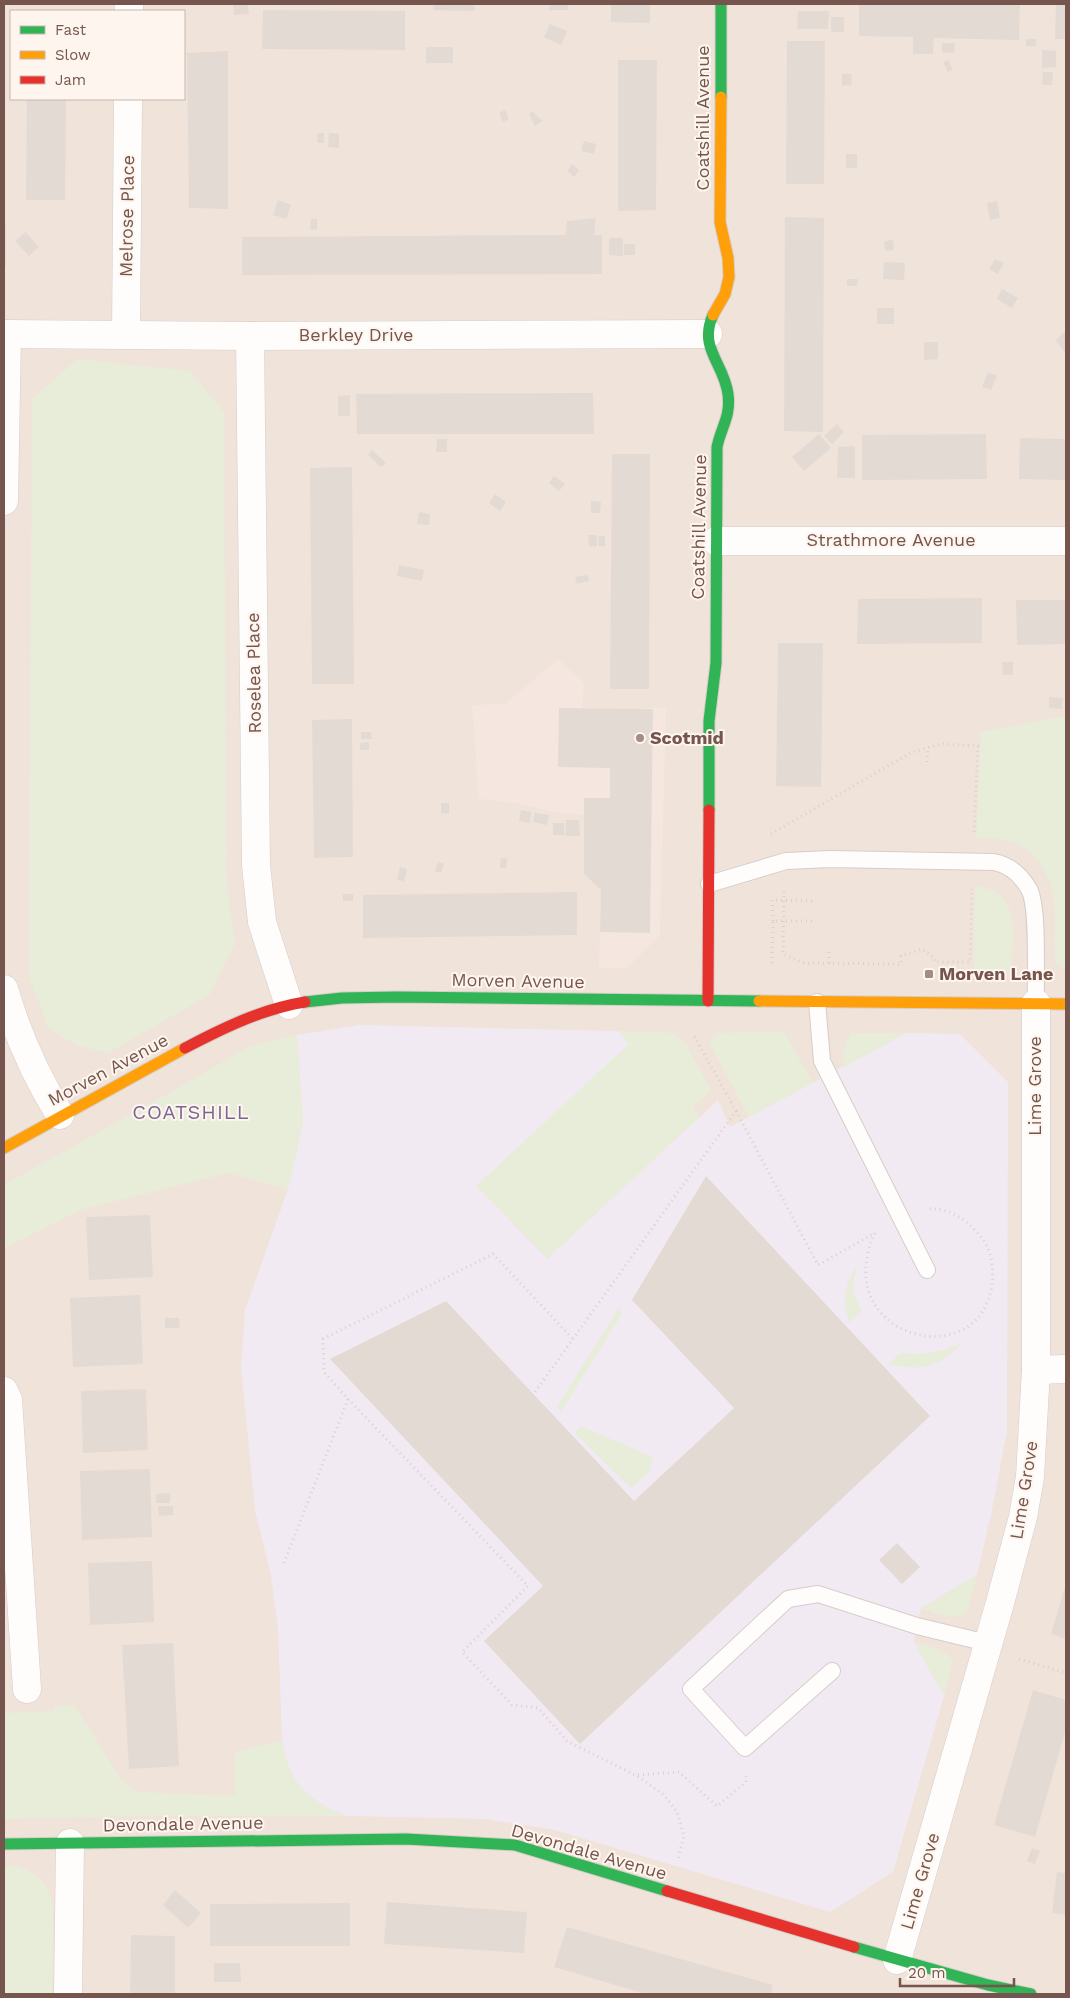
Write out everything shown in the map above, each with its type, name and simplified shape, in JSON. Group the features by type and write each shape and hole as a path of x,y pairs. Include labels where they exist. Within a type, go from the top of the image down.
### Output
{"street":[{"name":"Coatshill Avenue","path":"708,1001 709,721 716,663 717,442 725,425 728,393 711,351 708,334 711,318 725,294 729,269 726,242 720,222 721,4"},
{"name":"Melrose Place","path":"126,334 128,100"},
{"name":"Berkley Drive","path":"5,334 250,336 708,334"},
{"path":"4,501 5,334"},
{"name":"Roselea Place","path":"250,336 256,865 262,922 289,1005"},
{"name":"Strathmore Avenue","path":"716,541 1066,540"},
{"path":"4,989 14,1025 24,1048 60,1115"},
{"name":"Morven Avenue","path":"4,1148 60,1115 215,1032 249,1017 289,1005 350,997 1066,1004"},
{"name":"Lime Grove","path":"897,1960 1000,1603 1023,1517 1030,1477 1036,1370 1036,1003"},
{"path":"1036,1370 1066,1369"},
{"path":"4,1391 8,1400 27,1689"},
{"name":"Devondale Avenue","path":"4,1844 406,1839 514,1846 897,1960 988,1985 1031,1994"},
{"path":"68,1994 70,1843"}],"lane":[{"path":"709,884 786,860 994,862 1008,865 1030,890 1035,912 1036,1003"},
{"path":"817,1002 822,1062 927,1270"},
{"path":"832,1671 745,1748 691,1689 788,1599 818,1594 986,1647"}],"path":[{"path":"771,834 912,752 942,744 978,746 970,962 935,962 935,959 922,949 901,956 901,964 803,962 783,954 784,886"},
{"path":"927,762 928,748"},
{"path":"772,963 772,900 814,901"},
{"path":"773,922 814,921"},
{"path":"829,950 829,963"},
{"path":"689,1027 818,1265 875,1233 868,1248 865,1273 870,1297 879,1311 892,1324 909,1333 927,1337 945,1336 962,1330 975,1320 985,1306 991,1292 992,1260 986,1244 976,1230 962,1218 946,1211 929,1208 902,1221"},
{"path":"535,1392 736,1111"},
{"path":"572,1338 493,1254 323,1339 324,1372 348,1400 528,1586 462,1652 512,1705 538,1708 567,1741 637,1776 664,1795 677,1812 684,1836 678,1860"},
{"path":"284,1563 348,1400"},
{"path":"986,1647 1066,1673"},
{"path":"637,1776 679,1772 717,1806 746,1782 745,1748"}],"shaded area":[{"path":"4,4 1066,4 1066,1994 4,1994"},
{"path":"558,659 584,683 582,708 666,708 660,935 627,968 599,968 601,890 584,874 584,815 552,812 517,803 479,799 472,705 505,704"},
{"path":"359,1025 618,1031 700,1117 718,1100 730,1127 906,1033 960,1034 1008,1082 1007,1431 991,1515 977,1575 921,1608 914,1642 944,1696 893,1872 830,1912 555,1830 485,1819 347,1816 324,1806 303,1791 292,1776 285,1759 282,1740 278,1628 271,1576 255,1510 241,1367 245,1310 288,1189 303,1122 297,1035"}],"green space":[{"path":"77,359 190,371 224,412 226,878 235,943 209,995 108,1053 76,1045 48,1028 29,976 32,399"},
{"path":"1066,716 1066,970 1056,964 1053,891 1040,863 1017,843 999,839 976,838 981,732"},
{"path":"975,886 990,889 1001,896 1008,906 1013,930 1011,971 974,970"},
{"path":"618,1031 674,1033 685,1042 711,1090 692,1108 700,1117 547,1259 476,1186 629,1044"},
{"path":"784,1032 813,1083 749,1117 710,1044 712,1037 718,1033"},
{"path":"851,1033 906,1033 845,1067 844,1049"},
{"path":"297,1035 303,1122 288,1189 227,1173 80,1210 4,1248 4,1185 250,1046"},
{"path":"858,1264 854,1277 854,1293 862,1310 849,1323 845,1307 846,1292"},
{"path":"619,1308 622,1314 561,1412 557,1407"},
{"path":"964,1342 946,1357 930,1365 911,1367 888,1364 901,1353 918,1354 933,1352"},
{"path":"581,1426 653,1457 649,1472 631,1488 575,1433"},
{"path":"977,1575 967,1612 949,1616 921,1608"},
{"path":"914,1642 941,1650 953,1661 944,1696"},
{"path":"74,1705 122,1781 137,1792 235,1796 235,1752 282,1740 295,1780 310,1796 346,1816 141,1816 4,1819 4,1713 55,1711 55,1706"},
{"path":"16,1866 25,1869 43,1881 52,1901 52,1994 4,1994 4,1867"}],"building":[{"path":"233,4 248,4 249,14 234,15"},
{"path":"434,4 475,4 474,11 433,10"},
{"path":"550,4 568,4 568,10 549,10"},
{"path":"611,4 650,4 650,23 611,22"},
{"path":"859,4 1020,4 1019,40 934,38 933,54 913,54 913,37 859,36"},
{"path":"1056,4 1066,4 1066,39 1055,39"},
{"path":"263,10 405,11 405,50 262,49"},
{"path":"798,11 829,11 828,29 797,29"},
{"path":"831,17 844,17 844,32 831,32"},
{"path":"550,24 567,31 561,45 544,37"},
{"path":"1026,39 1036,39 1036,46 1026,46"},
{"path":"787,41 825,41 824,184 786,184"},
{"path":"942,43 955,43 954,53 942,52"},
{"path":"426,47 453,47 453,63 426,63"},
{"path":"1042,50 1056,51 1056,67 1042,68"},
{"path":"228,51 228,209 189,208 187,53"},
{"path":"618,60 657,60 656,210 618,211"},
{"path":"948,60 953,70 948,72 943,62"},
{"path":"1043,72 1053,72 1052,85 1042,85"},
{"path":"842,74 852,74 851,85 842,86"},
{"path":"27,100 66,100 65,200 26,200"},
{"path":"505,110 509,119 503,122 499,113"},
{"path":"532,111 543,121 535,126 529,114"},
{"path":"318,133 324,133 324,143 317,143"},
{"path":"329,133 339,134 339,148 328,147"},
{"path":"584,141 596,144 594,154 581,151"},
{"path":"846,154 857,154 857,168 846,168"},
{"path":"572,164 579,170 574,177 567,171"},
{"path":"278,200 291,205 286,219 273,215"},
{"path":"997,201 1000,218 990,220 987,203"},
{"path":"785,217 824,218 823,432 784,431"},
{"path":"596,218 594,235 602,235 602,274 242,275 242,237 566,235 567,221"},
{"path":"311,219 317,219 317,230 310,229"},
{"path":"4,224 6,224 6,266 4,266"},
{"path":"26,232 39,247 29,256 15,241"},
{"path":"609,238 623,238 623,256 609,255"},
{"path":"893,240 894,250 885,251 884,241"},
{"path":"624,244 635,244 635,255 624,255"},
{"path":"995,259 1004,263 998,274 989,269"},
{"path":"884,262 905,263 904,280 883,279"},
{"path":"847,279 858,279 857,286 847,286"},
{"path":"1002,289 1018,298 1012,308 997,299"},
{"path":"877,308 894,308 894,324 877,324"},
{"path":"1066,331 1066,354 1056,340"},
{"path":"924,342 938,342 938,359 924,360"},
{"path":"988,372 997,376 991,390 982,387"},
{"path":"593,393 594,434 357,434 356,394"},
{"path":"350,395 350,416 338,416 338,396"},
{"path":"837,424 844,432 832,444 824,436"},
{"path":"819,434 831,448 804,471 792,457"},
{"path":"986,434 987,479 862,480 862,435"},
{"path":"1020,438 1066,439 1066,480 1019,479"},
{"path":"437,439 447,439 447,452 436,452"},
{"path":"855,446 855,478 837,478 838,447"},
{"path":"372,450 386,463 381,467 368,455"},
{"path":"612,454 650,454 649,689 610,689"},
{"path":"352,467 354,684 312,684 310,468"},
{"path":"554,476 565,484 559,491 549,483"},
{"path":"495,494 506,502 500,511 489,503"},
{"path":"591,501 601,502 600,513 591,513"},
{"path":"419,512 430,514 429,525 417,524"},
{"path":"588,535 597,535 597,546 589,547"},
{"path":"598,536 605,536 605,546 599,546"},
{"path":"399,565 424,570 422,581 397,576"},
{"path":"588,575 589,581 577,584 575,577"},
{"path":"982,598 982,643 857,644 858,599"},
{"path":"1016,600 1066,600 1066,644 1017,645"},
{"path":"778,643 823,643 821,787 776,786"},
{"path":"1002,662 1013,662 1013,675 1003,675"},
{"path":"1049,697 1063,698 1062,709 1049,708"},
{"path":"559,708 653,709 650,933 600,932 601,890 584,874 584,798 610,798 610,768 558,767"},
{"path":"352,719 353,857 314,858 312,720"},
{"path":"361,732 371,732 372,739 361,739"},
{"path":"369,742 369,750 360,750 360,743"},
{"path":"441,803 449,803 449,814 441,813"},
{"path":"521,810 531,812 530,823 519,821"},
{"path":"535,813 549,815 547,825 533,822"},
{"path":"566,820 579,820 580,836 566,836"},
{"path":"553,823 564,823 565,835 553,835"},
{"path":"501,858 507,858 506,868 500,868"},
{"path":"438,862 444,864 441,873 435,871"},
{"path":"400,867 407,869 404,882 397,879"},
{"path":"577,892 577,935 363,938 363,895"},
{"path":"343,894 353,894 353,901 343,901"},
{"path":"706,1176 930,1416 580,1744 484,1641 543,1586 330,1359 446,1301 634,1501 734,1408 632,1300"},
{"path":"150,1215 153,1277 89,1280 86,1217"},
{"path":"140,1295 143,1364 73,1367 70,1298"},
{"path":"165,1318 179,1318 180,1328 165,1328"},
{"path":"146,1389 148,1450 83,1453 81,1391"},
{"path":"150,1469 152,1537 82,1540 80,1471"},
{"path":"170,1493 170,1503 156,1503 156,1494"},
{"path":"158,1506 173,1506 173,1515 159,1516"},
{"path":"897,1543 920,1567 902,1584 879,1560"},
{"path":"152,1561 154,1622 90,1625 88,1563"},
{"path":"1066,1583 1066,1639 1051,1634"},
{"path":"173,1643 179,1766 129,1769 122,1645"},
{"path":"1033,1690 1066,1700 1066,1729 1035,1837 994,1825"},
{"path":"1032,1848 1040,1851 1035,1864 1027,1861"},
{"path":"1057,1872 1066,1873 1066,1915 1052,1913"},
{"path":"175,1890 201,1913 188,1928 163,1905"},
{"path":"387,1902 527,1912 524,1953 384,1944"},
{"path":"350,1903 350,1946 210,1946 210,1904"},
{"path":"567,1927 773,1985 771,1994 646,1994 554,1967"},
{"path":"131,1935 175,1936 175,1994 130,1994"},
{"path":"214,1963 240,1963 241,1982 214,1982"}],"traffic: fast":[{"path":"721,4 721,97"},
{"path":"709,810 709,721 716,663 717,447 727,416 729,402 726,383 713,355 708,337 713,315"},
{"path":"305,1002 342,998 396,997 759,1001"},
{"path":"4,1844 406,1839 515,1845 667,1891"},
{"path":"854,1947 988,1985 1031,1994"}],"traffic: slow":[{"path":"713,315 725,294 729,277 728,258 720,222 721,97"},
{"path":"759,1001 1066,1004"},
{"path":"4,1148 185,1048"}],"traffic: jam":[{"path":"708,1001 709,810"},
{"path":"185,1048 258,1014 305,1002"},
{"path":"667,1891 854,1947"}],"place":[{"name":"Scotmid","path":"640,738"},
{"name":"Morven Lane","path":"929,974"}],"district":[{"name":"COATSHILL","path":"191,1112"}]}
